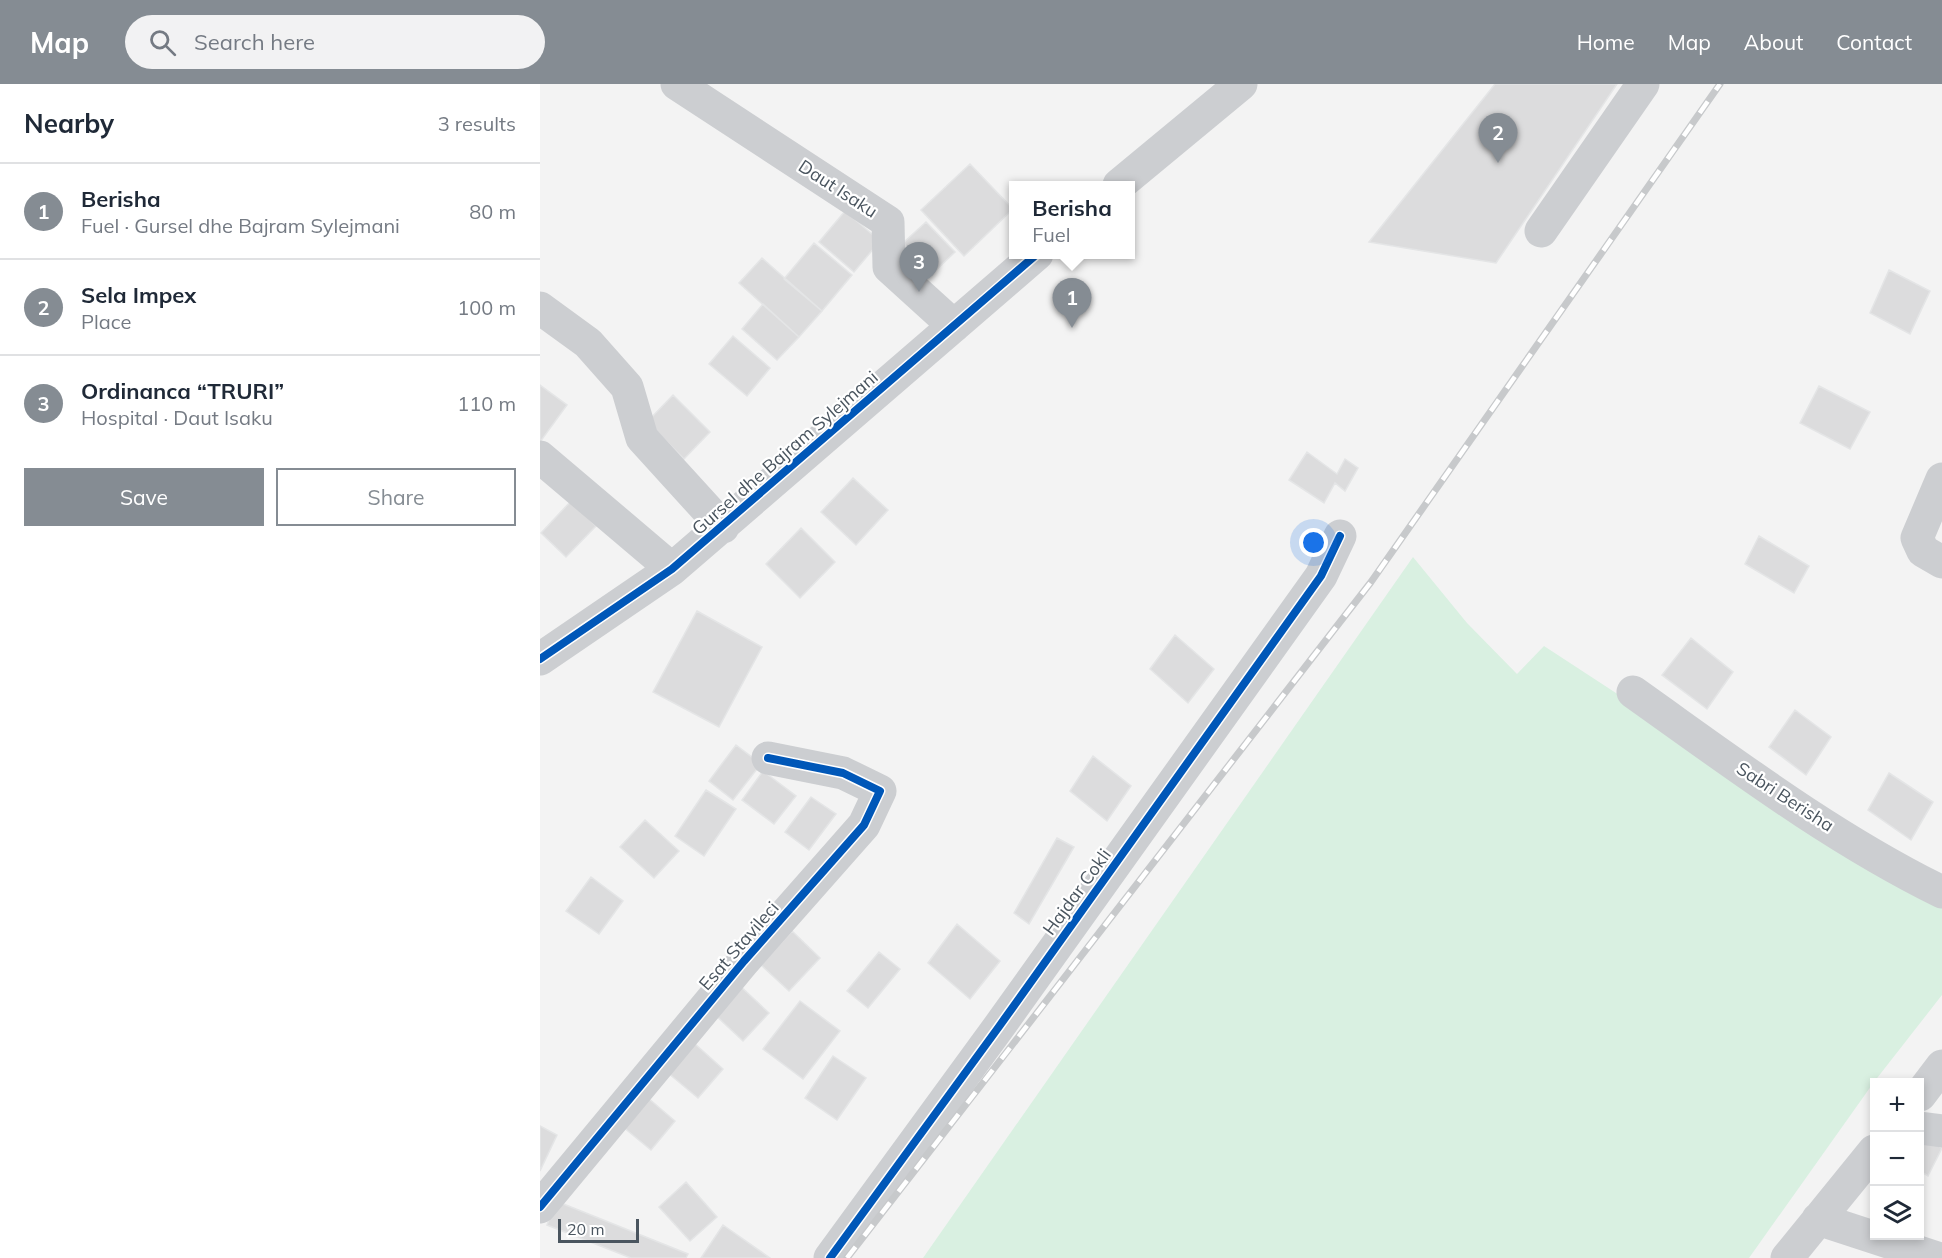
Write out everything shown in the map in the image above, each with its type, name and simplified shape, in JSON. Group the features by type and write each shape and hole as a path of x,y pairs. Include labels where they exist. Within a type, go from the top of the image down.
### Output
{"street":[{"name":"Daut Isaku","path":"677,84 888,222 889,267 954,326"},
{"path":"1125,181 1241,84"},
{"path":"1541,231 1643,84"},
{"name":"Gursel dhe Bajram Sylejmani","path":"540,658 672,569 1032,259"},
{"path":"540,308 588,343 627,387 642,438 723,527"},
{"path":"540,457 672,569"},
{"path":"1942,479 1917,538 1918,546 1923,551 1942,562"},
{"name":"Hajdar Cokli","path":"830,1258 998,1028 1321,576 1340,536"},
{"name":"Sabri Berisha","path":"1633,692 1781,796 1912,878 1942,892"},
{"name":"Esat Stavileci","path":"540,1208 744,961 864,825 880,791 843,773 768,758"},
{"path":"1924,1090 1942,1066"},
{"path":"1924,1129 1942,1131"},
{"path":"1787,1258 1870,1157"},
{"path":"1818,1219 1937,1258"}],"green space":[{"path":"1413,557 1467,623 1517,674 1544,646 1942,906 1942,995 1877,1078 1870,1078 1870,1088 1749,1258 923,1258"}],"building":[{"path":"1495,84 1617,84 1496,263 1369,242"},
{"path":"970,164 1009,205 1009,213 964,256 921,210"},
{"path":"845,211 880,241 854,272 819,242"},
{"path":"926,222 955,252 933,273 903,243"},
{"path":"814,243 852,275 822,311 784,279"},
{"path":"762,258 822,311 799,337 739,283"},
{"path":"1889,270 1930,291 1910,334 1870,313"},
{"path":"763,304 799,337 777,360 742,329"},
{"path":"733,336 770,368 747,396 709,364"},
{"path":"540,385 567,405 540,442"},
{"path":"1819,386 1870,412 1850,449 1800,423"},
{"path":"673,395 710,432 684,459 647,422"},
{"path":"1307,452 1337,474 1345,459 1358,468 1345,491 1335,483 1324,503 1289,480"},
{"path":"853,478 888,510 856,545 821,512"},
{"path":"571,501 596,526 566,557 541,533"},
{"path":"801,528 835,562 800,598 766,564"},
{"path":"1759,536 1809,566 1794,593 1745,564"},
{"path":"697,611 762,647 719,727 653,692"},
{"path":"1175,635 1214,669 1188,703 1150,669"},
{"path":"1691,638 1733,672 1707,709 1662,675"},
{"path":"1795,710 1831,737 1806,775 1769,747"},
{"path":"736,745 761,764 733,800 709,781"},
{"path":"1093,756 1131,786 1107,821 1070,791"},
{"path":"763,771 796,796 774,824 742,800"},
{"path":"1889,773 1933,802 1911,840 1868,810"},
{"path":"706,790 736,809 704,856 675,836"},
{"path":"811,797 836,814 809,850 785,832"},
{"path":"645,820 679,851 654,878 620,847"},
{"path":"1057,838 1074,847 1029,924 1014,913"},
{"path":"591,877 623,901 599,934 566,911"},
{"path":"957,924 1000,961 970,999 928,963"},
{"path":"792,931 820,958 789,991 761,965"},
{"path":"879,952 900,969 868,1008 847,991"},
{"path":"738,984 769,1013 743,1041 712,1012"},
{"path":"800,1001 840,1031 803,1079 763,1049"},
{"path":"694,1043 723,1069 698,1098 668,1073"},
{"path":"833,1056 866,1078 837,1120 805,1098"},
{"path":"648,1098 675,1121 651,1150 623,1127"},
{"path":"540,1126 557,1135 540,1171"},
{"path":"1924,1138 1942,1148 1928,1176 1924,1174"},
{"path":"686,1182 717,1217 690,1241 659,1207"},
{"path":"556,1201 688,1254 686,1258 631,1258 547,1225"},
{"path":"723,1225 770,1258 701,1258"}],"railway":[{"path":"847,1258 1371,582 1720,84"}],"cycle path":[{"path":"540,659 672,569 1031,259"},
{"path":"830,1258 998,1028 1321,576 1340,536"},
{"path":"540,1207 744,961 864,825 880,791 843,773 768,758"}],"place":[{"name":"Sela Impex","path":"1498,163"},
{"name":"Ordinanca “TRURI”","path":"919,292"},
{"name":"Berisha","path":"1072,328"}]}
